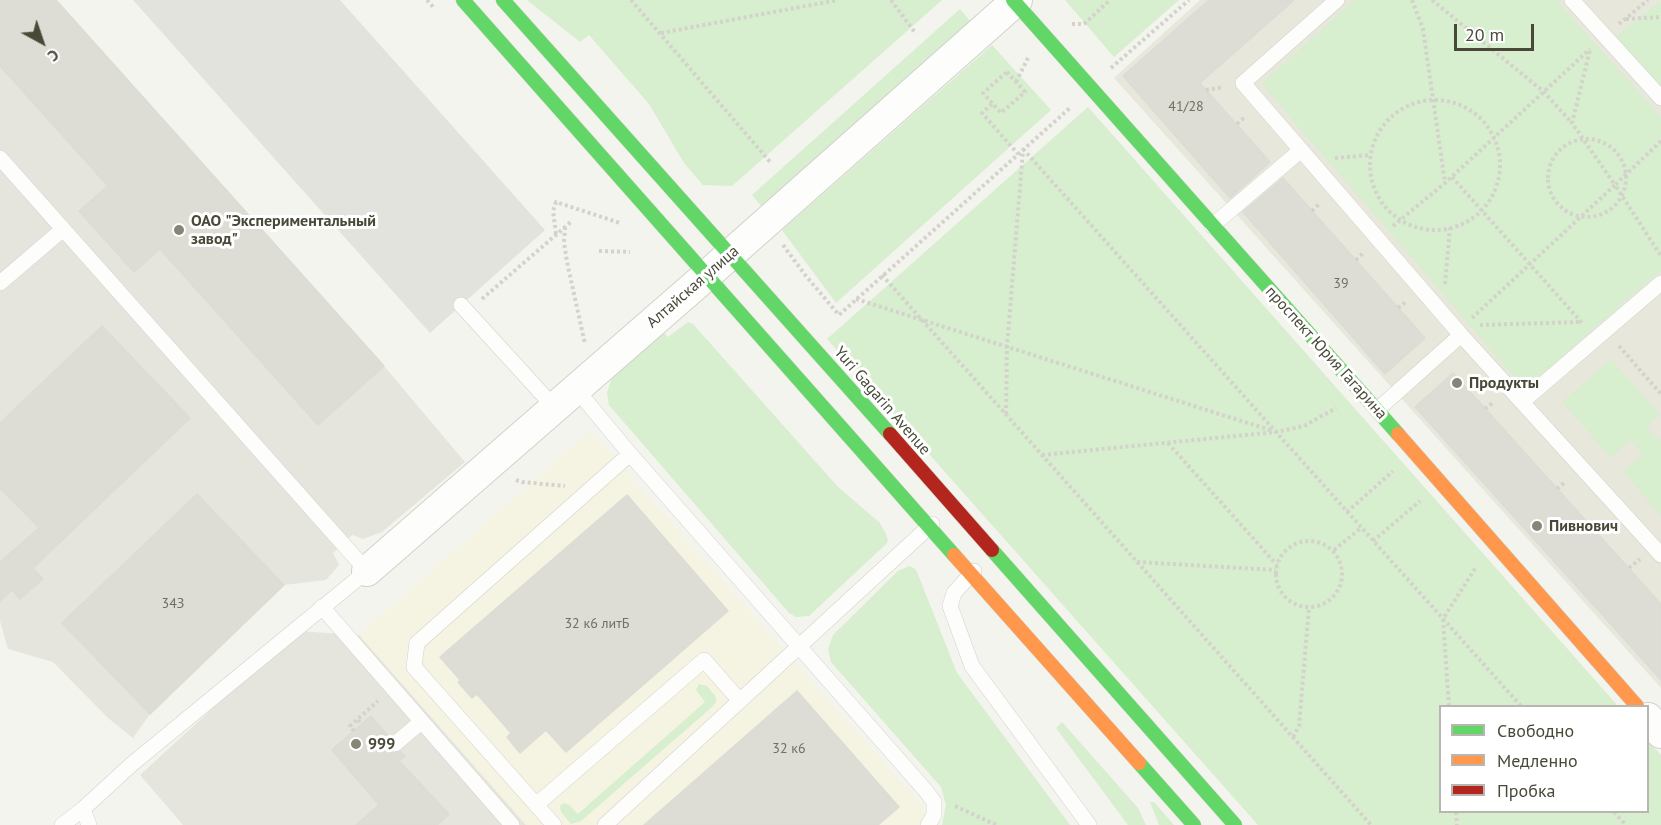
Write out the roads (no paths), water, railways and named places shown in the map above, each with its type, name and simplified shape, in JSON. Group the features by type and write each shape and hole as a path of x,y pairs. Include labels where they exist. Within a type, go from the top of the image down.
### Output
{"main road":[{"path":"464,0 1194,825"},
{"name":"Yuri Gagarin Avenue","path":"503,0 1235,825"},
{"name":"проспект Юрия Гагарина","path":"1015,1 1636,705"}],"street":[{"name":"Алтайская улица","path":"366,571 707,275 1015,1"},
{"path":"1649,720 1661,734"}],"lane":[{"path":"1337,0 1243,83 1435,305 1464,328 1522,402 1661,555"},
{"path":"1572,0 1661,98"},
{"path":"1212,226 1300,150"},
{"path":"0,158 366,571 132,764 62,825"},
{"path":"0,283 62,230"},
{"path":"1522,402 1661,284"},
{"path":"464,308 574,390 926,791 934,802 934,816 928,825"},
{"path":"1377,410 1464,328"},
{"path":"554,825 414,667 417,644 630,454"},
{"path":"605,825 951,506"},
{"path":"994,553 954,593 950,606 972,666 1089,825"},
{"path":"322,607 512,825"},
{"path":"536,805 704,660 740,701"},
{"path":"395,744 421,722"},
{"path":"83,809 89,825"}],"place":[{"name":"ОАО \"Экспериментальный завод\"","path":"179,230"},
{"name":"Продукты","path":"1457,383"},
{"name":"Пивнович","path":"1537,526"},
{"name":"999","path":"356,744"}]}
